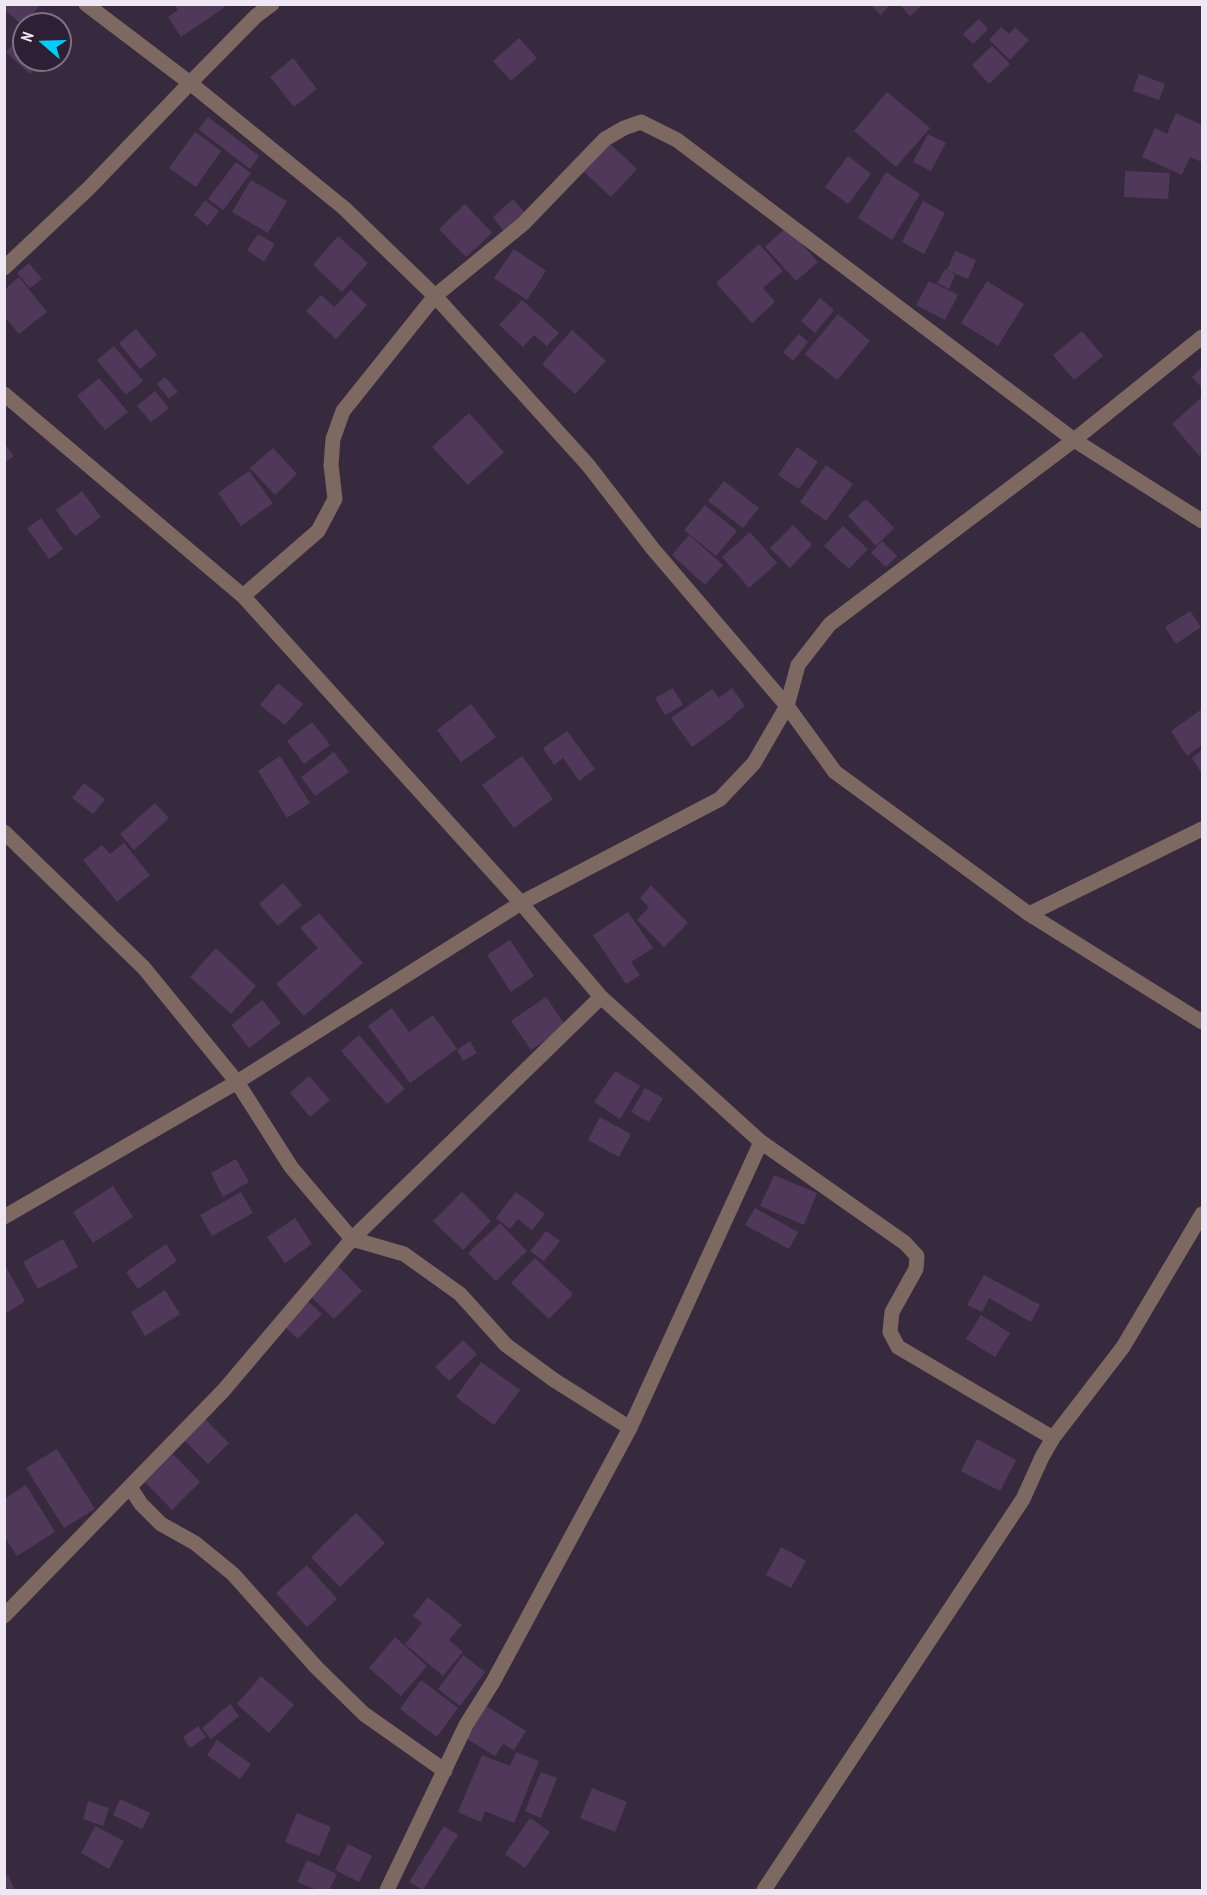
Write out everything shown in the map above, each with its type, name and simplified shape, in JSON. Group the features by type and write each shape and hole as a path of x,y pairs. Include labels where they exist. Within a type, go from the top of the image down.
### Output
{"street":[{"path":"86,4 190,83 344,208 435,296 588,465 653,549 787,706 834,772 1029,914 1203,1022"},
{"path":"4,268 89,188 256,16 272,4"},
{"path":"243,596 318,531 335,499 331,465 333,439 343,411 435,296 523,224 605,139 624,128 641,122 676,140 1074,440 1203,521"},
{"path":"4,1217 237,1082 521,903 720,799 754,763 787,706 798,665 830,624 1074,440 1203,338"},
{"path":"4,394 243,596 521,903 601,997 761,1142 905,1243 917,1256 916,1269 892,1312 890,1332 898,1347 1053,1438"},
{"path":"1029,914 1203,829"},
{"path":"4,832 144,968 237,1082 291,1167 352,1239 404,1254 460,1294 506,1345 554,1380 630,1428"},
{"path":"4,1616 223,1391 352,1239 601,997"},
{"path":"387,1890 466,1725 493,1682 630,1428 761,1142"},
{"path":"764,1890 1023,1498 1053,1438 1123,1347 1203,1214"},
{"path":"130,1487 141,1504 161,1524 195,1543 233,1574 316,1667 364,1714 445,1771"}],"building":[{"path":"4,4 41,4 34,12 12,12 12,16 4,10"},
{"path":"175,4 223,4 225,7 181,37 168,17 178,10"},
{"path":"870,4 890,4 881,15"},
{"path":"900,5 923,5 910,16"},
{"path":"979,19 988,29 973,44 963,34"},
{"path":"1001,27 1009,34 1015,27 1029,40 1010,60 989,40"},
{"path":"519,38 537,58 511,81 493,61"},
{"path":"12,45 12,58 6,52"},
{"path":"992,46 1010,64 989,84 972,65"},
{"path":"293,58 317,89 294,107 270,77"},
{"path":"1139,74 1165,84 1159,100 1133,91"},
{"path":"887,92 930,128 896,167 854,131"},
{"path":"1176,113 1202,125 1202,162 1190,157 1182,175 1142,157 1155,128 1167,134"},
{"path":"208,117 259,156 250,169 198,129"},
{"path":"195,132 221,151 196,187 169,168"},
{"path":"928,134 946,143 931,171 913,162"},
{"path":"610,144 637,169 611,197 584,172"},
{"path":"848,156 871,174 848,204 825,187"},
{"path":"236,162 251,173 223,210 208,199"},
{"path":"1125,171 1170,173 1168,199 1124,197"},
{"path":"886,172 920,194 892,240 858,218"},
{"path":"251,180 287,201 268,233 232,212"},
{"path":"513,199 527,215 505,233 493,217"},
{"path":"205,200 219,211 208,226 194,215"},
{"path":"923,201 945,213 924,254 902,242"},
{"path":"465,204 492,233 466,257 439,229"},
{"path":"787,227 818,262 796,281 765,247"},
{"path":"258,234 275,244 264,262 247,250"},
{"path":"338,236 368,263 342,292 313,265"},
{"path":"759,244 783,271 763,288 775,302 752,323 716,283"},
{"path":"514,249 546,271 527,300 494,278"},
{"path":"955,251 976,260 968,279 947,270"},
{"path":"29,263 42,279 30,288 17,273"},
{"path":"945,269 955,275 949,289 937,283"},
{"path":"19,277 47,312 19,334 4,316 4,290"},
{"path":"929,281 958,295 945,320 916,305"},
{"path":"987,281 1024,304 998,346 961,323"},
{"path":"351,290 367,305 336,339 306,311 321,295 334,307"},
{"path":"820,298 834,310 815,333 801,321"},
{"path":"522,300 559,333 547,346 534,335 523,347 499,325"},
{"path":"838,314 870,341 837,380 805,354"},
{"path":"136,329 157,355 140,369 119,343"},
{"path":"572,330 606,361 575,394 542,364"},
{"path":"1082,331 1103,356 1074,380 1053,355"},
{"path":"799,334 808,342 793,361 783,352"},
{"path":"114,346 143,381 126,395 97,360"},
{"path":"1202,367 1202,388 1192,377"},
{"path":"165,377 178,392 169,399 157,384"},
{"path":"99,378 128,412 105,430 77,396"},
{"path":"155,391 169,408 151,422 137,406"},
{"path":"1202,397 1202,453 1199,456 1172,424"},
{"path":"469,413 504,452 468,485 432,447"},
{"path":"4,443 14,456 4,463"},
{"path":"797,447 818,462 799,489 778,475"},
{"path":"273,448 297,474 275,495 250,468"},
{"path":"826,465 853,484 826,521 800,502"},
{"path":"249,471 273,503 241,526 218,493"},
{"path":"724,481 759,508 743,528 708,501"},
{"path":"82,491 101,517 75,536 56,510"},
{"path":"866,499 894,528 876,546 848,516"},
{"path":"705,505 737,531 716,556 684,530"},
{"path":"41,518 63,549 49,559 27,528"},
{"path":"793,525 812,545 790,568 770,548"},
{"path":"843,526 868,549 849,569 824,546"},
{"path":"750,532 777,563 749,588 722,557"},
{"path":"689,535 723,565 705,585 672,555"},
{"path":"882,541 897,556 886,567 871,553"},
{"path":"1190,611 1201,627 1176,644 1165,627"},
{"path":"278,683 303,704 285,725 260,705"},
{"path":"673,688 683,705 665,715 655,698"},
{"path":"732,688 745,706 692,747 671,718 712,689 719,698"},
{"path":"471,704 496,737 461,762 437,730"},
{"path":"1202,709 1202,745 1187,756 1171,731"},
{"path":"312,722 330,745 304,764 287,741"},
{"path":"567,731 595,769 579,781 563,758 554,765 543,748"},
{"path":"1202,750 1202,774 1192,758"},
{"path":"334,752 349,772 315,796 301,777"},
{"path":"280,756 310,803 287,818 258,771"},
{"path":"522,756 553,799 514,828 482,785"},
{"path":"84,783 105,799 93,814 72,798"},
{"path":"155,803 169,818 134,850 120,834"},
{"path":"124,843 150,875 117,902 83,860 102,845 110,854"},
{"path":"283,883 302,905 278,926 259,904"},
{"path":"651,885 688,923 664,947 637,920 649,907 640,898"},
{"path":"628,912 653,948 631,962 640,975 626,984 593,935"},
{"path":"319,913 363,963 304,1016 276,984 318,948 300,928"},
{"path":"510,940 534,976 511,992 487,955"},
{"path":"216,948 256,986 231,1014 190,977"},
{"path":"546,997 566,1026 531,1050 511,1021"},
{"path":"262,1000 281,1023 249,1048 231,1025"},
{"path":"392,1008 409,1032 433,1015 457,1049 410,1083 368,1026"},
{"path":"359,1035 405,1089 387,1104 341,1051"},
{"path":"470,1041 477,1053 463,1061 457,1050"},
{"path":"615,1071 640,1086 620,1119 594,1102"},
{"path":"309,1076 330,1100 310,1117 290,1093"},
{"path":"645,1088 663,1098 649,1122 631,1112"},
{"path":"600,1117 631,1134 619,1157 588,1140"},
{"path":"236,1159 249,1182 223,1197 211,1173"},
{"path":"774,1175 817,1193 804,1225 760,1206"},
{"path":"113,1186 133,1217 93,1243 73,1212"},
{"path":"241,1192 253,1213 212,1236 200,1215"},
{"path":"462,1192 491,1221 463,1250 433,1221"},
{"path":"516,1192 545,1214 532,1230 518,1219 510,1229 496,1218"},
{"path":"755,1208 798,1232 789,1249 745,1225"},
{"path":"295,1218 312,1244 285,1263 267,1237"},
{"path":"500,1223 527,1251 496,1281 468,1253"},
{"path":"546,1231 560,1241 544,1261 530,1251"},
{"path":"63,1239 78,1267 38,1289 23,1262"},
{"path":"166,1244 177,1261 138,1289 126,1272"},
{"path":"535,1258 573,1294 549,1319 511,1283"},
{"path":"5,1265 25,1301 5,1314"},
{"path":"338,1266 362,1291 334,1319 309,1295"},
{"path":"984,1275 1040,1305 1031,1322 989,1298 982,1312 967,1305"},
{"path":"165,1290 180,1314 145,1336 131,1312"},
{"path":"309,1302 322,1314 298,1339 284,1326"},
{"path":"981,1315 1010,1333 995,1357 966,1339"},
{"path":"463,1340 477,1354 449,1381 435,1367"},
{"path":"481,1362 520,1390 494,1425 456,1397"},
{"path":"205,1419 229,1443 208,1464 184,1440"},
{"path":"977,1439 1016,1460 1000,1491 961,1471"},
{"path":"57,1449 95,1509 64,1528 26,1468"},
{"path":"173,1454 200,1482 172,1510 145,1482"},
{"path":"26,1485 55,1532 17,1556 4,1536 4,1499"},
{"path":"356,1513 385,1543 340,1587 311,1557"},
{"path":"781,1547 806,1561 791,1588 766,1575"},
{"path":"307,1565 337,1599 307,1627 276,1593"},
{"path":"428,1597 462,1625 449,1640 463,1652 443,1676 405,1644 422,1623 413,1616"},
{"path":"395,1637 427,1666 401,1696 369,1668"},
{"path":"463,1655 485,1672 460,1706 438,1689"},
{"path":"261,1676 294,1705 269,1733 237,1704"},
{"path":"421,1680 458,1708 437,1737 400,1709"},
{"path":"230,1704 239,1716 211,1739 202,1728"},
{"path":"486,1706 526,1731 514,1750 503,1744 495,1756 467,1739"},
{"path":"198,1726 206,1737 190,1748 183,1737"},
{"path":"217,1740 251,1764 240,1779 207,1755"},
{"path":"516,1752 539,1761 514,1823 485,1811 481,1822 458,1812 482,1755 510,1766"},
{"path":"541,1772 557,1778 541,1818 525,1811"},
{"path":"592,1788 627,1802 615,1832 580,1818"},
{"path":"120,1799 150,1813 142,1829 113,1815"},
{"path":"88,1801 109,1808 103,1826 83,1819"},
{"path":"297,1813 331,1827 319,1856 285,1842"},
{"path":"530,1818 550,1832 525,1868 505,1854"},
{"path":"95,1826 124,1841 109,1869 81,1853"},
{"path":"444,1826 458,1835 423,1890 409,1882"},
{"path":"348,1844 372,1856 359,1882 335,1870"},
{"path":"307,1860 337,1874 329,1890 317,1890 297,1882"},
{"path":"8,1875 15,1890 4,1890 4,1877"}]}
